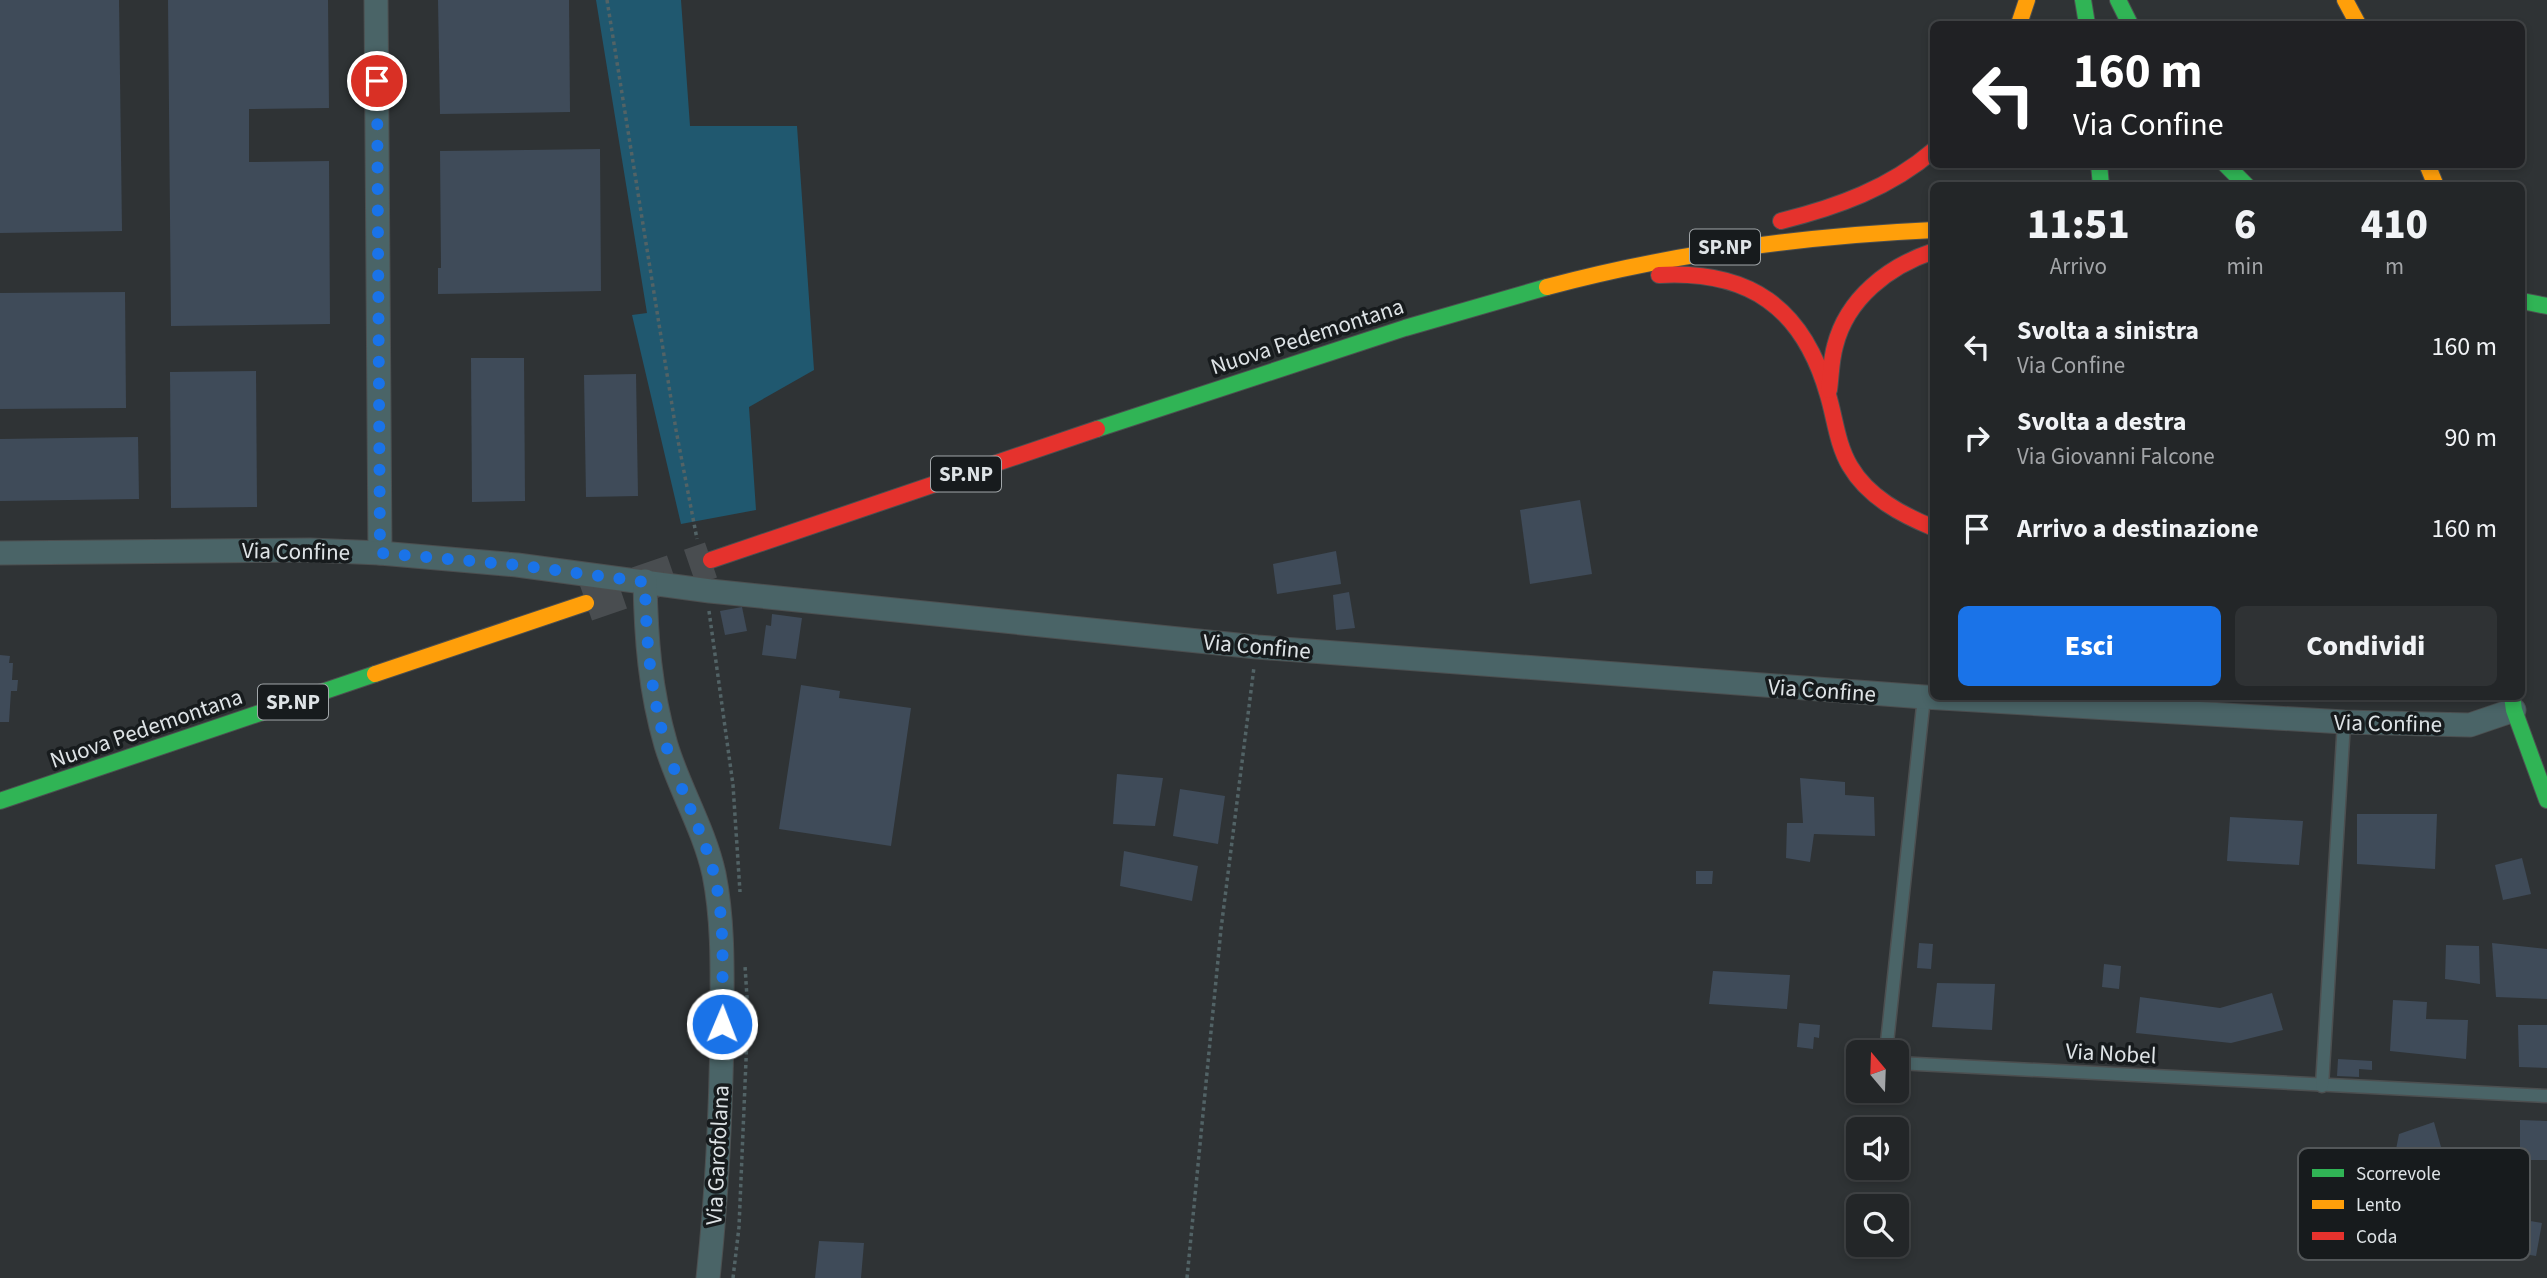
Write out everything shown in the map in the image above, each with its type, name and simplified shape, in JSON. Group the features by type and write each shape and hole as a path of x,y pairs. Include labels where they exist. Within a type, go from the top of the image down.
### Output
{"main road":[{"path":"2020,21 2027,0"},
{"path":"2083,0 2086,21"},
{"path":"2118,0 2128,21"},
{"path":"2345,0 2356,21"},
{"path":"1768,224 1846,204 1886,183 1930,153"},
{"path":"2229,168 2243,182"},
{"name":"Nuova Pedemontana","path":"711,560 1221,388 1520,292 1634,264 1729,246 1815,236 1930,230"},
{"path":"1829,395 1835,342 1852,309 1883,274 1930,253"},
{"path":"1520,292 1556,272 1601,257"},
{"path":"1221,388 1321,370 1496,315 1640,278 1682,272 1720,278 1746,286 1778,306 1807,340 1829,395 1833,423 1854,473 1879,498 1910,519 1930,526"},
{"path":"2525,302 2547,306"},
{"name":"Nuova Pedemontana","path":"0,801 586,604"},
{"path":"2513,703 2547,800"}],"street":[{"path":"376,0 380,553"},
{"name":"Via Confine","path":"0,553 310,550 380,553 517,565 724,592 1257,647 1930,697"},
{"name":"Via Garofolana","path":"645,582 646,639 653,695 666,745 708,853 717,892 722,959 721,1071 708,1278"},
{"name":"Via Confine","path":"1974,700 2344,722 2470,725 2513,703"}],"lane":[{"path":"1887,1040 1924,697"},
{"path":"2322,1086 2344,722"},
{"name":"Via Nobel","path":"1909,1064 2547,1096"}],"path":[{"path":"607,0 674,416 699,546"},
{"path":"1187,1278 1221,929 1257,647"}],"shaded area":[{"path":"596,0 681,0 690,126 797,126 814,370 749,407 756,510 681,524 632,315 647,313"}],"building":[{"path":"0,0 119,0 122,231 0,233"},
{"path":"168,0 328,0 329,108 249,109 249,162 329,161 330,324 171,326"},
{"path":"438,0 569,0 570,112 440,114"},
{"path":"600,149 601,291 438,294 438,268 441,268 440,151"},
{"path":"125,292 126,408 0,409 0,293"},
{"path":"471,358 524,358 525,501 472,502"},
{"path":"256,371 257,507 171,508 170,372"},
{"path":"636,374 638,496 586,497 584,375"},
{"path":"138,437 139,499 0,501 0,439"},
{"path":"1580,500 1592,574 1530,584 1520,510"},
{"path":"1336,551 1341,584 1277,594 1273,564"},
{"path":"1349,592 1355,628 1336,630 1333,595"},
{"path":"742,607 747,631 725,635 720,611"},
{"path":"772,614 802,618 796,659 762,655 766,625 771,626"},
{"path":"0,655 10,656 9,663 13,663 12,680 18,680 17,691 11,691 9,722 0,722"},
{"path":"801,685 840,691 839,698 911,708 891,846 779,829"},
{"path":"1117,774 1163,778 1155,826 1113,824"},
{"path":"1800,778 1845,782 1845,795 1874,797 1875,836 1814,834 1810,862 1786,858 1787,823 1803,823"},
{"path":"1180,789 1225,796 1218,844 1173,836"},
{"path":"2357,814 2437,814 2435,869 2357,864"},
{"path":"2230,817 2303,821 2299,865 2227,861"},
{"path":"1124,851 1198,866 1192,901 1120,886"},
{"path":"2522,858 2531,894 2503,900 2495,865"},
{"path":"1696,871 1713,871 1712,884 1696,884"},
{"path":"1919,943 1933,944 1931,969 1917,968"},
{"path":"2492,943 2547,949 2547,999 2496,997"},
{"path":"2446,945 2479,946 2480,984 2445,979"},
{"path":"2104,964 2121,966 2119,989 2102,987"},
{"path":"1713,971 1790,975 1787,1009 1709,1004"},
{"path":"1937,983 1995,984 1992,1030 1932,1027"},
{"path":"2272,993 2283,1030 2231,1043 2136,1033 2140,997 2220,1008"},
{"path":"2393,1000 2427,1002 2426,1019 2468,1020 2466,1059 2390,1051"},
{"path":"1799,1023 1820,1025 1819,1038 1814,1037 1813,1049 1797,1047"},
{"path":"2518,1025 2547,1025 2547,1068 2519,1067"},
{"path":"2338,1059 2372,1061 2372,1070 2359,1069 2359,1077 2337,1076"},
{"path":"2520,1120 2547,1121 2547,1160 2530,1160 2530,1148 2520,1148"},
{"path":"2434,1122 2441,1147 2447,1148 2396,1148 2399,1134"},
{"path":"2530,1221 2542,1223 2536,1256 2530,1255"},
{"path":"819,1241 864,1243 861,1278 815,1278"}],"tunnel":[{"path":"586,603 711,560"}],"traffic: fast":[{"path":"2083,0 2086,21"},
{"path":"2118,0 2128,21"},
{"path":"2099,168 2101,182"},
{"path":"2229,168 2243,182"},
{"path":"1097,429 1405,328 1547,287"},
{"path":"2525,302 2547,306"},
{"path":"0,801 375,674"},
{"path":"2513,700 2547,800"}],"traffic: slow":[{"path":"2020,21 2027,0"},
{"path":"2345,0 2356,21"},
{"path":"2429,168 2434,182"},
{"path":"1547,287 1643,265 1739,248 1930,230"},
{"path":"375,674 586,603"}],"traffic: jam":[{"path":"1781,221 1862,194 1899,175 1930,153"},
{"path":"1829,390 1835,346 1849,313 1872,286 1886,275 1930,252"},
{"path":"1659,275 1720,279 1768,300 1787,317 1804,338 1817,364 1842,449 1857,477 1887,504 1930,526"},
{"path":"711,560 1097,429"}],"route":[{"path":"377,81 380,553 517,565 645,582 646,639 653,695 679,783 708,853 717,892 722,959 722,1024"}]}
